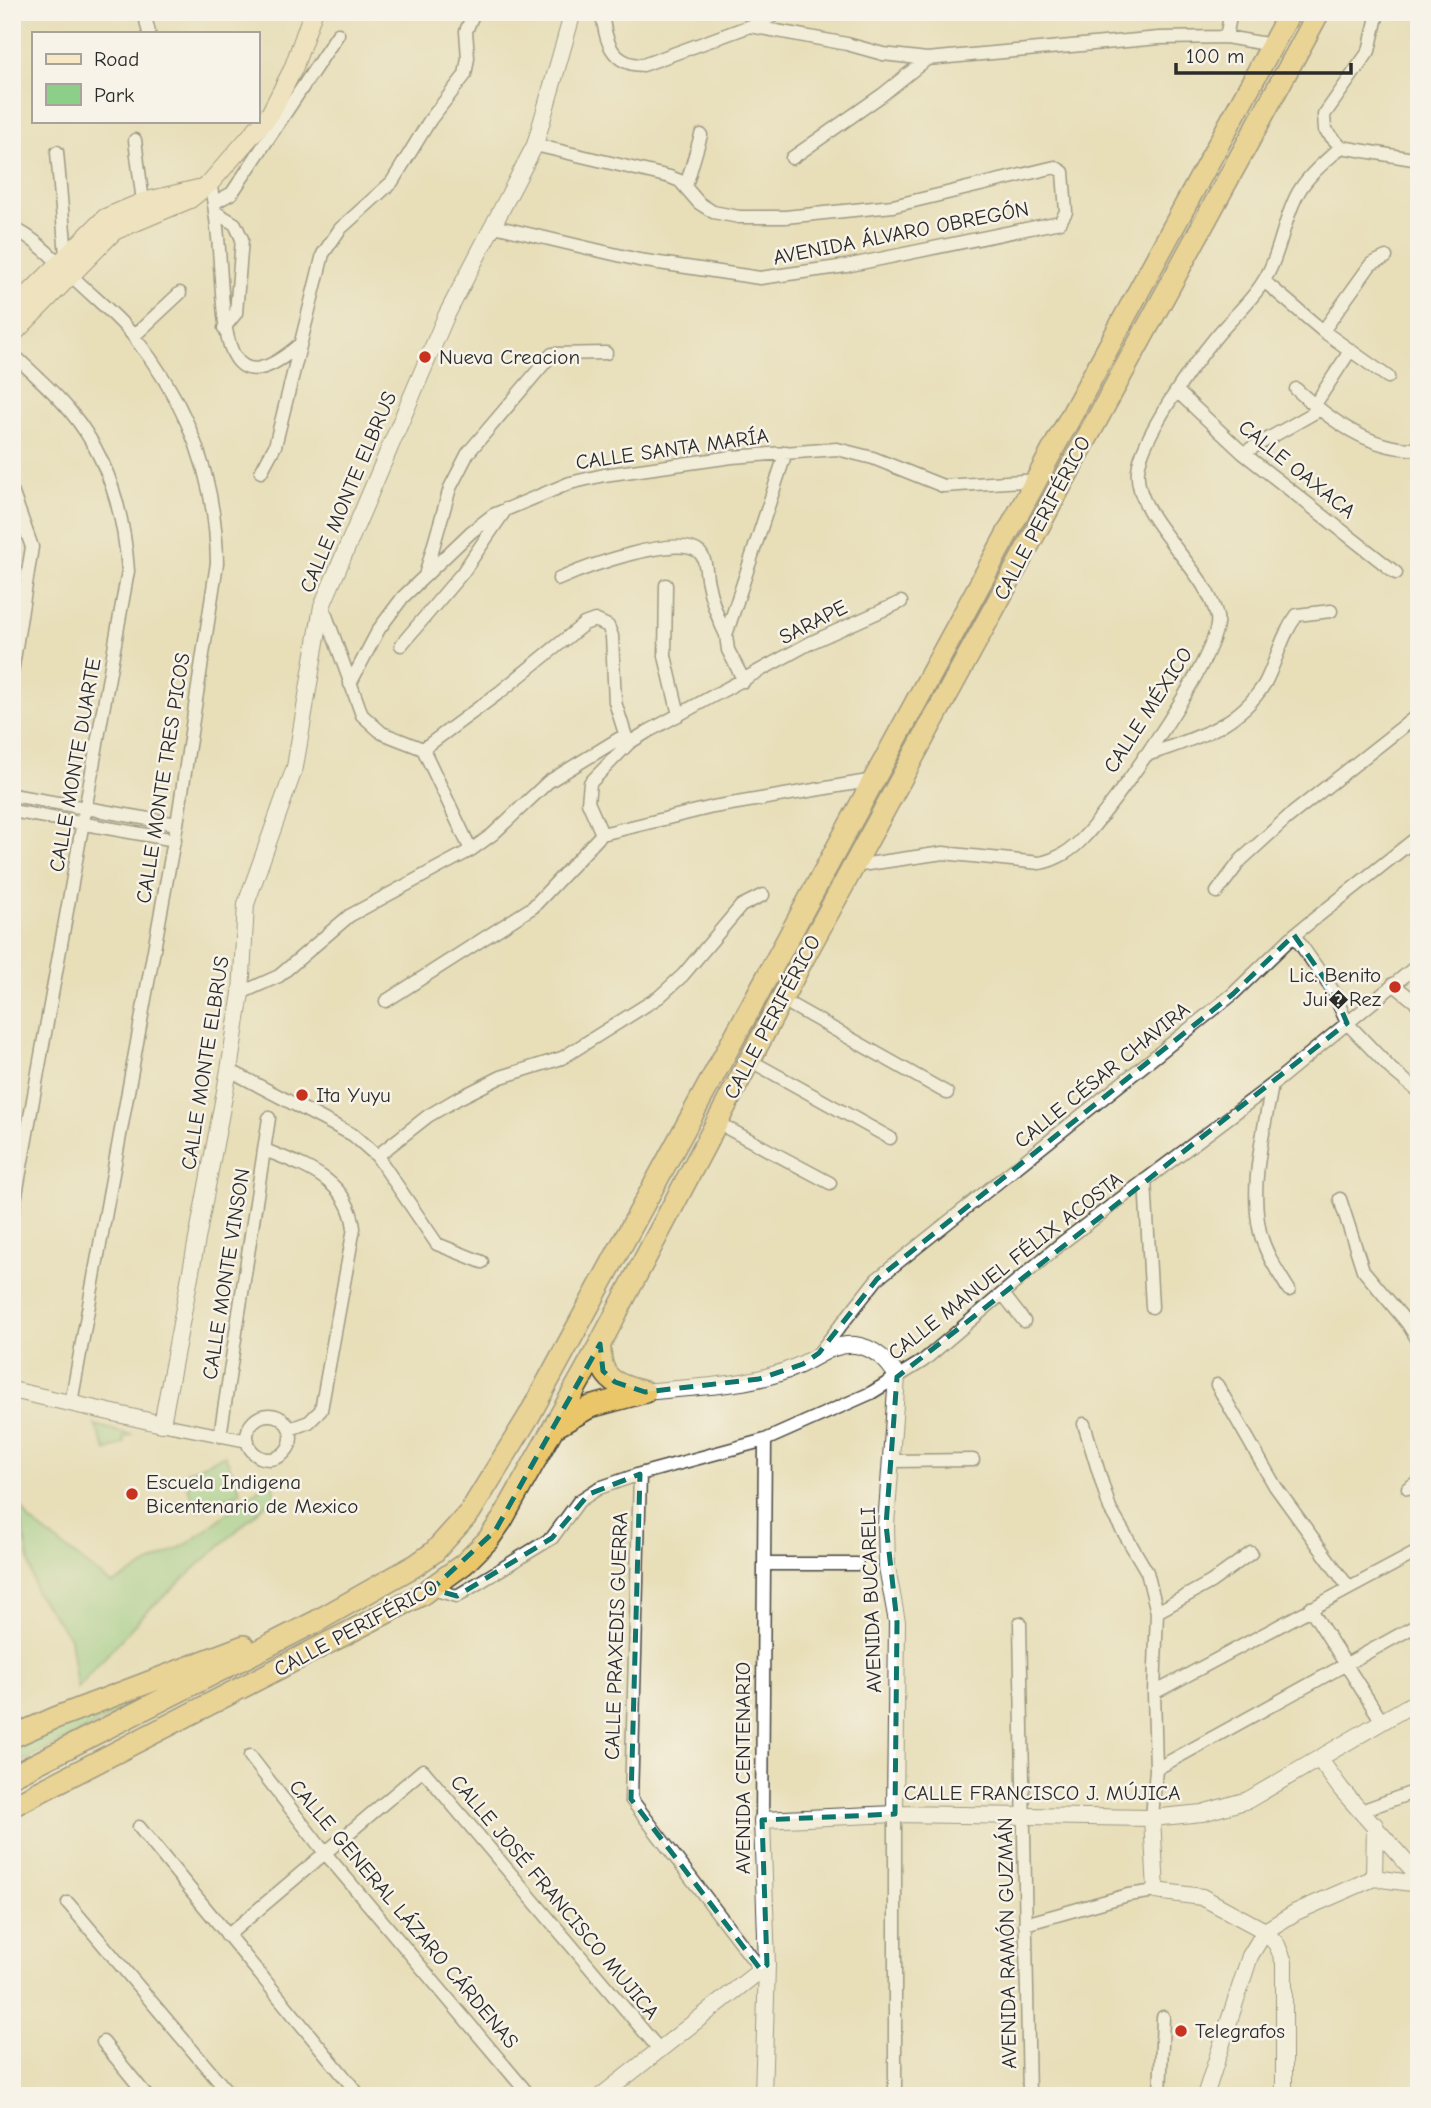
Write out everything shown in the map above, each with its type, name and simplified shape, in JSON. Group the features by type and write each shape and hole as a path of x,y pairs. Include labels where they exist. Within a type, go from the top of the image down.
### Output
{"highway":[{"name":"CALLE PERIFÉRICO","path":"12,1776 297,1632 416,1565 434,1552 470,1512 528,1416 1290,12"},
{"name":"CALLE PERIFÉRICO","path":"12,1806 432,1589 464,1564 495,1531 600,1344 803,959 1319,12"},
{"path":"676,1197 697,1184 793,1006 804,980 803,959"},
{"path":"600,1344 600,1364 609,1378 645,1392"},
{"path":"552,1429 590,1407 645,1392"},
{"path":"12,1737 55,1717 234,1649 297,1632"}],"main road":[{"path":"12,311 65,264 114,231 183,203 206,186 271,114 293,69 313,12"},
{"path":"12,335 65,264 105,218 143,202 206,186"}],"street":[{"path":"144,12 149,32"},
{"path":"261,472 275,446 328,244 340,229 391,182 430,120 465,75 468,58 466,31 474,12"},
{"name":"CALLE MONTE ELBRUS","path":"162,1424 229,1070 241,993 246,904 295,767 322,606 446,316 535,145 573,12"},
{"path":"602,12 609,48 630,65 643,65 782,12"},
{"path":"1226,37 1231,12"},
{"path":"1378,12 1369,51 1325,115 1325,130 1341,147 1419,160"},
{"path":"750,26 847,44 883,54 927,59 1104,41 1226,37 1272,45"},
{"path":"215,208 232,193 338,34"},
{"path":"792,158 882,95 927,59"},
{"path":"535,145 670,177 686,186 701,135"},
{"path":"135,140 143,202"},
{"name":"CALLE MÉXICO","path":"854,866 943,853 1040,863 1054,860 1084,838 1143,756 1200,671 1218,621 1213,600 1170,541 1140,490 1138,472 1143,449 1213,340 1264,281 1305,181 1341,147"},
{"path":"57,152 65,264"},
{"name":"AVENIDA ÁLVARO OBREGÓN","path":"494,226 639,260 760,278 846,266 1060,222 1065,217 1063,172 1055,167 883,207 785,217 739,218 713,212 699,203 686,186"},
{"path":"206,186 215,208 224,328 234,357 250,366 272,364 300,343"},
{"path":"215,208 235,224 242,239 236,313 224,328"},
{"name":"CALLE MONTE TRES PICOS","path":"12,229 65,264 134,336 178,398 205,467 217,533 217,563 175,840 71,1404"},
{"path":"1323,331 1371,264 1386,257"},
{"path":"1264,281 1323,331 1388,377"},
{"path":"134,336 180,293"},
{"path":"1243,453 1317,408 1350,351"},
{"name":"CALLE MONTE DUARTE","path":"12,353 70,410 85,432 110,479 123,527 128,571 88,809 12,1217"},
{"path":"425,575 450,488 478,438 531,383 552,354 606,353"},
{"path":"1296,389 1317,408 1367,439 1399,448 1419,449"},
{"name":"CALLE OAXACA","path":"1178,392 1243,453 1396,573"},
{"path":"726,635 786,452"},
{"name":"CALLE SANTA MARÍA","path":"350,684 379,629 425,575 471,532 506,509 570,483 604,475 786,452 855,452 943,486 1038,480"},
{"path":"12,491 32,547 12,673"},
{"path":"401,645 464,572 506,509"},
{"path":"559,579 634,554 679,547 695,550 703,557 713,610 726,635 728,650 744,681"},
{"path":"666,585 665,656 679,715"},
{"name":"SARAPE","path":"627,739 679,715 840,628 901,602"},
{"path":"322,606 356,704 371,727 423,749 471,850"},
{"path":"1143,756 1224,726 1244,709 1265,682 1284,631 1297,615 1331,611"},
{"path":"423,749 500,692 584,624 595,620 608,626 612,636 615,702 627,739"},
{"path":"1217,892 1241,860 1287,818 1419,714"},
{"path":"603,834 588,802 590,783 627,739"},
{"path":"241,993 279,976 349,916 471,850 493,834 548,782 627,739"},
{"path":"386,1001 533,907 603,834 713,807 874,780"},
{"path":"12,795 177,824"},
{"path":"12,811 175,840"},
{"name":"CALLE CÉSAR CHAVIRA","path":"819,1353 877,1279 1233,995 1294,935 1419,836"},
{"path":"377,1156 428,1116 457,1099 501,1077 562,1058 659,996 683,975 741,906 763,895"},
{"path":"1294,935 1333,991 1347,1023 1391,1069 1419,1091"},
{"name":"CALLE MANUEL FÉLIX ACOSTA","path":"432,1589 457,1596 552,1538 579,1501 589,1494 640,1474 765,1440 872,1393 949,1341 1063,1242 1272,1085 1419,964"},
{"path":"1393,984 1419,1005"},
{"path":"793,1006 947,1093"},
{"path":"760,1066 890,1138"},
{"path":"229,1070 353,1135 377,1156 423,1229 437,1244 482,1262"},
{"path":"1272,1085 1256,1183 1260,1231 1271,1261 1289,1290"},
{"name":"CALLE MONTE VINSON","path":"220,1436 269,1118"},
{"path":"727,1128 830,1184"},
{"path":"265,1150 326,1177 350,1212 354,1228 321,1410 309,1422 290,1429"},
{"path":"1145,1180 1152,1307"},
{"path":"1340,1199 1363,1270 1408,1324 1419,1342"},
{"path":"1003,1294 1024,1321"},
{"path":"645,1392 760,1379 803,1364 819,1353 845,1345 857,1345 871,1350 891,1366 897,1377"},
{"name":"AVENIDA BUCARELI","path":"895,2096 897,1622 887,1548 897,1377"},
{"path":"1217,1385 1275,1486 1349,1588"},
{"path":"12,1390 248,1441"},
{"path":"267,1415 281,1418 290,1429 290,1443 275,1458 255,1454 248,1441 249,1427 267,1415"},
{"path":"1084,1424 1110,1509 1147,1572 1157,1612 1154,1693 1156,1769 1152,1818 1156,1891"},
{"name":"AVENIDA CENTENARIO","path":"763,2096 765,1440"},
{"path":"892,1461 973,1460"},
{"name":"CALLE PRAXEDIS GUERRA","path":"640,1474 631,1799 764,1968"},
{"path":"1154,1693 1419,1551"},
{"path":"1157,1612 1211,1582 1251,1553"},
{"path":"765,1564 857,1564"},
{"path":"1310,1608 1343,1664 1381,1720"},
{"name":"AVENIDA RAMÓN GUZMÁN","path":"1020,1623 1029,2096"},
{"path":"1156,1769 1419,1624"},
{"name":"CALLE FRANCISCO J. MÚJICA","path":"762,1821 895,1814 1152,1818 1227,1808 1320,1760 1381,1720 1419,1700"},
{"name":"CALLE GENERAL LÁZARO CÁRDENAS","path":"250,1756 325,1853 530,2096"},
{"path":"1320,1760 1419,1877"},
{"name":"CALLE JOSÉ FRANCISCO MUJICA","path":"325,1853 423,1770 658,2048"},
{"path":"1361,1811 1419,1790"},
{"path":"1374,1878 1375,1825"},
{"path":"139,1827 360,2096"},
{"path":"227,1936 325,1853"},
{"path":"1205,2096 1250,1956 1265,1931 1296,1912 1374,1878 1419,1884"},
{"path":"1025,1924 1128,1895 1156,1891 1202,1898 1265,1931 1278,1945 1284,1962 1284,2096"},
{"path":"68,1903 231,2096"},
{"path":"601,2096 658,2048 764,1968"},
{"path":"1160,2096 1163,2017"},
{"path":"103,2042 147,2096"}],"highlighted area":[{"path":"1294,935 1333,991 1347,1023 897,1377 886,1525 897,1622 895,1814 762,1820 767,1965 761,1970 631,1799 640,1474 589,1494 552,1538 457,1596 432,1589 495,1531 600,1344 603,1371 615,1382 645,1392 759,1379 803,1364 819,1353 877,1279 1233,994"}],"green space":[{"path":"95,1425 131,1435 123,1438 125,1443 106,1451"},
{"path":"225,1455 241,1492 198,1511 182,1474"},
{"path":"274,1477 275,1496 142,1616 77,1688 70,1638 35,1591 22,1524 12,1510 12,1491 30,1521 112,1584 189,1543"},
{"path":"222,1660 12,1767 12,1746"}],"place":[{"name":"Nueva Creacion","path":"425,357"},
{"name":"Lic. Benito Jui�Rez","path":"1395,987"},
{"name":"Ita Yuyu","path":"302,1095"},
{"name":"Escuela Indigena Bicentenario de Mexico","path":"132,1494"},
{"name":"Telegrafos","path":"1181,2031"}]}
